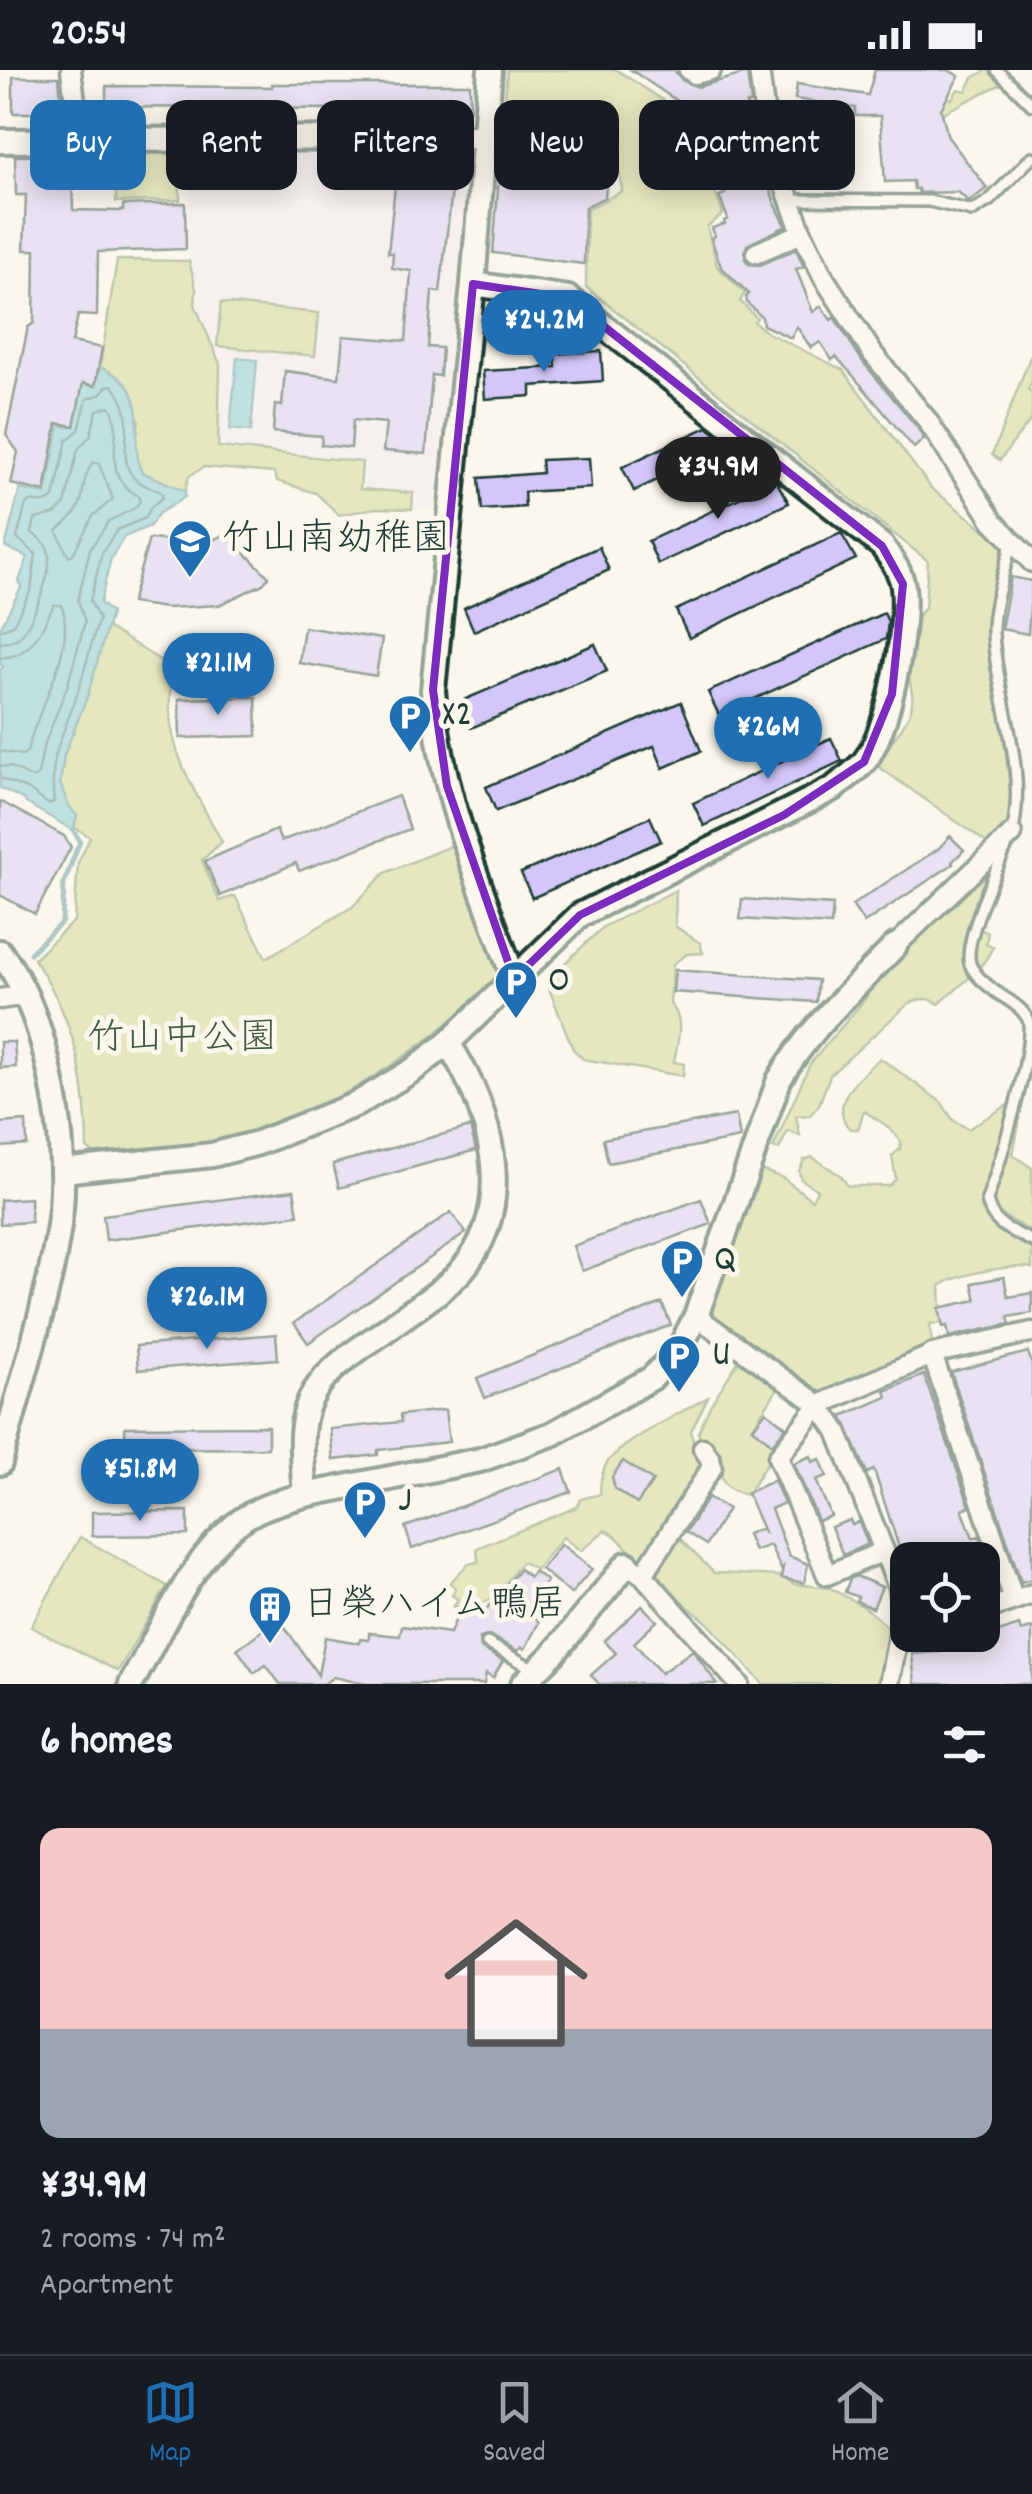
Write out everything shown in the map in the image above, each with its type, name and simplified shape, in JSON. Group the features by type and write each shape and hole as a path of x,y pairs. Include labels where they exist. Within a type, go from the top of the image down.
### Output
{"street":[{"path":"71,70 75,100"},
{"path":"490,70 473,284 434,652 435,719 446,786 514,979"},
{"path":"689,70 696,74 711,70"},
{"path":"759,70 768,141 802,233 824,278 873,354 927,420 993,521 1032,562"},
{"path":"146,140 483,137"},
{"path":"0,140 30,140"},
{"path":"756,253 802,233"},
{"path":"62,1171 152,1164 258,1143 357,1104 448,1042 580,915 834,788 864,762 882,729 892,694 904,607 903,584 882,546 568,298 473,284"},
{"path":"131,1684 203,1558 250,1514 272,1503 304,1495 480,1460 552,1434 652,1378 680,1348 696,1316 779,1080 792,1058 896,946 1012,834"},
{"path":"0,952 26,994 44,1042 60,1127 62,1171 54,1256 0,1463"},
{"path":"0,999 26,994"},
{"path":"304,1495 302,1434 305,1410 316,1388 338,1366 456,1276 480,1242 489,1217 496,1174 488,1132 464,1068 448,1042"},
{"path":"696,1316 819,1406 837,1430 890,1566"},
{"path":"884,1551 828,1575 778,1456 819,1406 932,1354 1032,1332"},
{"path":"932,1354 1023,1597"},
{"path":"530,1677 635,1570 712,1468 703,1448"},
{"path":"635,1570 739,1684"},
{"path":"889,1684 899,1652"}],"lane":[{"path":"997,70 1032,105"},
{"path":"790,200 929,201 972,211 990,200 1032,156"},
{"path":"1011,540 993,633 1014,752 1016,816 986,892 968,954 971,968 982,981 1018,1006 1029,1020 1031,1036 1022,1100 987,1200 989,1214 999,1224 1032,1241"},
{"path":"1022,1100 1032,1095"},
{"path":"487,1643 530,1677"}],"highlighted area":[{"path":"473,284 568,298 882,546 903,584 892,694 864,762 784,815 580,915 514,979 447,786 433,690"}],"shaded area":[{"path":"297,150 317,150 317,190 466,190 435,510 412,509 413,493 360,489 362,462 217,447 220,364 195,305 196,289 189,261 189,190 297,190"}],"green space":[{"path":"507,70 617,70 662,100 639,100 639,190 715,190 723,214 707,227 717,266 745,293 740,301 757,318 754,322 768,333 843,370 931,488 1003,544 987,630 1013,816 1006,832 990,845 876,765 910,713 909,648 916,620 925,608 928,561 586,287 587,209 622,191 619,100 505,100"},
{"path":"994,70 1003,83 939,115 938,92 952,99 958,89 966,91 973,78"},
{"path":"146,151 166,151 166,190 180,190 180,200 116,202 116,190 146,190"},
{"path":"117,260 189,261 196,289 195,305 220,364 218,447 362,462 360,489 413,493 412,509 376,508 339,515 316,493 277,481 274,473 204,467 189,476 185,491 142,472 135,456 139,419 100,367"},
{"path":"221,303 319,313 315,356 217,346"},
{"path":"1032,352 1032,382 1028,389 1032,393 1032,418 1000,460 992,455"},
{"name":"竹山中公園","path":"107,627 174,669 170,716 174,738 189,779 222,842 202,860 219,901 235,896 266,958 352,907 385,873 453,845 505,972 404,1057 327,1103 287,1121 202,1144 95,1154 87,1148 76,1049 59,1004 34,959 74,921 78,863 90,837 74,827 77,816 60,784 64,755 88,694"},
{"path":"996,854 993,887 978,928 988,933 986,944 993,947 982,964 939,1004 924,999 908,1004 830,1075 819,1105 810,1115 796,1116 800,1136 788,1131 779,1149 773,1148 810,1064 866,998 869,989"},
{"path":"676,890 675,926 700,943 703,953 687,954 673,964 670,1004 679,1024 674,1062 684,1064 683,1076 583,1059 573,1049 546,981 603,927"},
{"path":"880,1058 941,1102 953,1120 968,1129 1016,1100 1020,1118 1013,1155 1032,1168 1032,1232 1002,1215 1004,1231 1032,1245 1032,1268 984,1271 940,1286 942,1323 930,1324 932,1346 818,1395 716,1320 712,1307 756,1168 783,1178 812,1200 817,1190 801,1179 799,1171 804,1160 812,1157 841,1176 848,1186 889,1186 896,1179 892,1156 900,1149 901,1141 864,1111 858,1129 850,1129 842,1110 849,1090"},
{"path":"741,1357 779,1387 752,1428 777,1446 747,1495 726,1484 713,1453 698,1433"},
{"path":"708,1397 691,1431 706,1460 697,1468 692,1489 644,1563 605,1530 581,1551 563,1537 536,1569 522,1562 486,1602 453,1607 458,1599 452,1595 456,1588 450,1583 468,1564 478,1562 477,1548 577,1507 581,1499 600,1494 603,1470 614,1455"},
{"path":"674,1533 714,1573 779,1576 794,1584 830,1588 866,1608 890,1629 885,1684 763,1684 708,1623 648,1574"},
{"path":"80,1537 167,1586 118,1671 31,1627"}],"water":[{"path":"237,358 257,360 251,431 230,429"},
{"path":"100,367 118,376 134,400 141,472 185,491 185,497 158,514 150,526 124,537 111,558 100,603 111,613 88,694 64,755 60,783 77,816 73,830 0,788 0,628 22,586 19,581 28,557 5,547 20,489 46,494 59,425 69,427 80,384 96,386"}],"building":[{"path":"631,70 674,70 682,80 698,87 747,73 751,100 676,100"},
{"path":"875,70 948,70 959,76 941,109 948,137 987,188 969,202 958,192 919,193 913,181 885,182 880,116 855,116 855,100 795,99 797,84 868,95"},
{"path":"13,77 59,77 61,100 30,100 30,113 13,113"},
{"path":"470,84 470,100 317,100 317,109 297,109 297,100 166,100 166,107 146,107 146,100 106,100 106,86"},
{"path":"15,156 30,156 30,190 73,190 73,210 123,211 123,205 185,203 186,249 98,252 97,316 78,315 72,342 102,348 95,386 83,383 74,426 57,423 45,492 11,484 18,452 6,435 28,327 34,323 35,250 24,250 26,195 16,195"},
{"path":"395,190 452,190 440,292 432,291 428,347 442,348 440,376 432,375 426,454 383,451 386,423 353,420 351,448 321,445 322,436 273,432 275,405 282,406 285,371 339,378 343,336 406,341 411,271 392,268 393,253 388,253"},
{"path":"498,190 606,190 605,197 585,207 584,264 493,253"},
{"path":"723,190 771,190 786,226 747,245 745,259 749,264 760,265 796,249 804,267 796,269 813,312 821,306 831,320 834,317 863,362 917,427 924,439 914,448 820,342 811,348 797,327 791,338 763,325 762,317 747,303 749,294 721,267 711,238 715,236 712,228 728,219 719,196 725,194"},
{"path":"601,351 603,381 531,386 531,396 485,399 483,371 556,367 555,354"},
{"path":"707,427 716,434 723,449 634,491 622,467"},
{"path":"589,458 591,488 524,492 525,507 482,510 479,478 542,473 541,460"},
{"path":"776,481 789,503 658,564 648,541"},
{"path":"841,533 856,559 689,638 676,610"},
{"path":"226,534 269,577 263,584 219,605 166,608 131,603 149,539 206,543"},
{"path":"599,547 609,570 474,631 464,608"},
{"path":"1011,577 1032,581 1028,634 1001,629"},
{"path":"884,613 888,622 886,639 719,715 708,692"},
{"path":"304,627 382,639 376,676 299,663"},
{"path":"595,644 607,671 471,728 459,702"},
{"path":"256,697 257,736 180,738 179,699"},
{"path":"681,702 701,751 663,768 654,746 496,811 486,787"},
{"path":"831,738 842,761 704,826 693,803"},
{"path":"398,796 410,829 299,871 296,863 220,896 205,861 276,830 281,841"},
{"path":"0,801 64,836 71,847 35,914 0,895"},
{"path":"650,817 661,841 532,898 521,873"},
{"path":"950,836 964,850 953,864 864,923 852,905 938,849"},
{"path":"742,899 833,905 831,925 740,919"},
{"path":"675,970 818,980 816,1002 673,992"},
{"path":"0,1042 14,1042 16,1067 0,1068"},
{"path":"736,1115 740,1138 608,1163 603,1139"},
{"path":"26,1121 27,1145 0,1147 0,1123"},
{"path":"470,1127 476,1150 339,1188 333,1164"},
{"path":"294,1190 298,1215 106,1240 103,1215"},
{"path":"30,1198 31,1222 0,1224 0,1200"},
{"path":"701,1199 711,1224 582,1271 573,1246"},
{"path":"451,1212 466,1233 308,1343 294,1323"},
{"path":"1004,1277 1008,1297 1032,1293 1032,1313 1008,1317 1010,1324 949,1337 939,1308 976,1300 972,1283"},
{"path":"662,1303 671,1325 485,1398 477,1378"},
{"path":"276,1334 278,1359 138,1370 136,1346"},
{"path":"1028,1352 1032,1365 1032,1579 1021,1582 951,1372"},
{"path":"924,1375 970,1507 962,1509 973,1538 980,1536 982,1542 897,1542 874,1470 867,1473 842,1416 887,1397 885,1391"},
{"path":"445,1410 449,1442 333,1460 330,1429 401,1422 400,1415"},
{"path":"766,1411 786,1427 772,1444 753,1428"},
{"path":"268,1426 268,1448 126,1449 125,1427"},
{"path":"811,1456 813,1462 820,1459 827,1476 816,1480 831,1516 818,1521 794,1463"},
{"path":"623,1461 653,1481 637,1504 615,1489 612,1477"},
{"path":"563,1469 571,1492 412,1549 405,1527"},
{"path":"774,1480 784,1503 771,1509 789,1556 808,1564 804,1583 781,1578 783,1567 770,1545 754,1551 747,1534 760,1529 764,1532 747,1493"},
{"path":"708,1497 728,1509 706,1545 686,1532"},
{"path":"188,1511 188,1535 92,1536 92,1512"},
{"path":"850,1520 852,1525 859,1522 868,1544 843,1555 831,1527"},
{"path":"561,1544 592,1569 571,1594 541,1569"},
{"path":"520,1569 529,1577 534,1571 547,1581 525,1607 539,1622 525,1649 521,1647 518,1651 490,1636 480,1638 481,1648 503,1661 493,1678 486,1674 484,1684 366,1684 333,1677 324,1684 280,1684 266,1665 254,1673 237,1649 267,1627 264,1622 276,1614 318,1675 325,1637 359,1643 360,1639 369,1640 369,1633 400,1636 402,1626 450,1633 460,1609 482,1614"},
{"path":"856,1576 882,1587 873,1608 845,1592 850,1579"},
{"path":"642,1606 657,1621 634,1643 661,1673 693,1650 717,1684 599,1684 591,1675 616,1653 604,1641"},
{"path":"1019,1625 1021,1631 1032,1628 1032,1684 915,1684 912,1654 1000,1652 1000,1631"}],"waterway":[{"path":"30,953 62,922 64,883 80,841 73,830"}],"place":[{"name":"竹山南幼稚園","path":"190,579"},
{"name":"X2","path":"410,754"},
{"name":"O","path":"516,1020"},
{"name":"Q","path":"682,1299"},
{"name":"U","path":"679,1394"},
{"name":"J","path":"365,1540"},
{"name":"日榮ハイム鴨居","path":"270,1645"}]}
